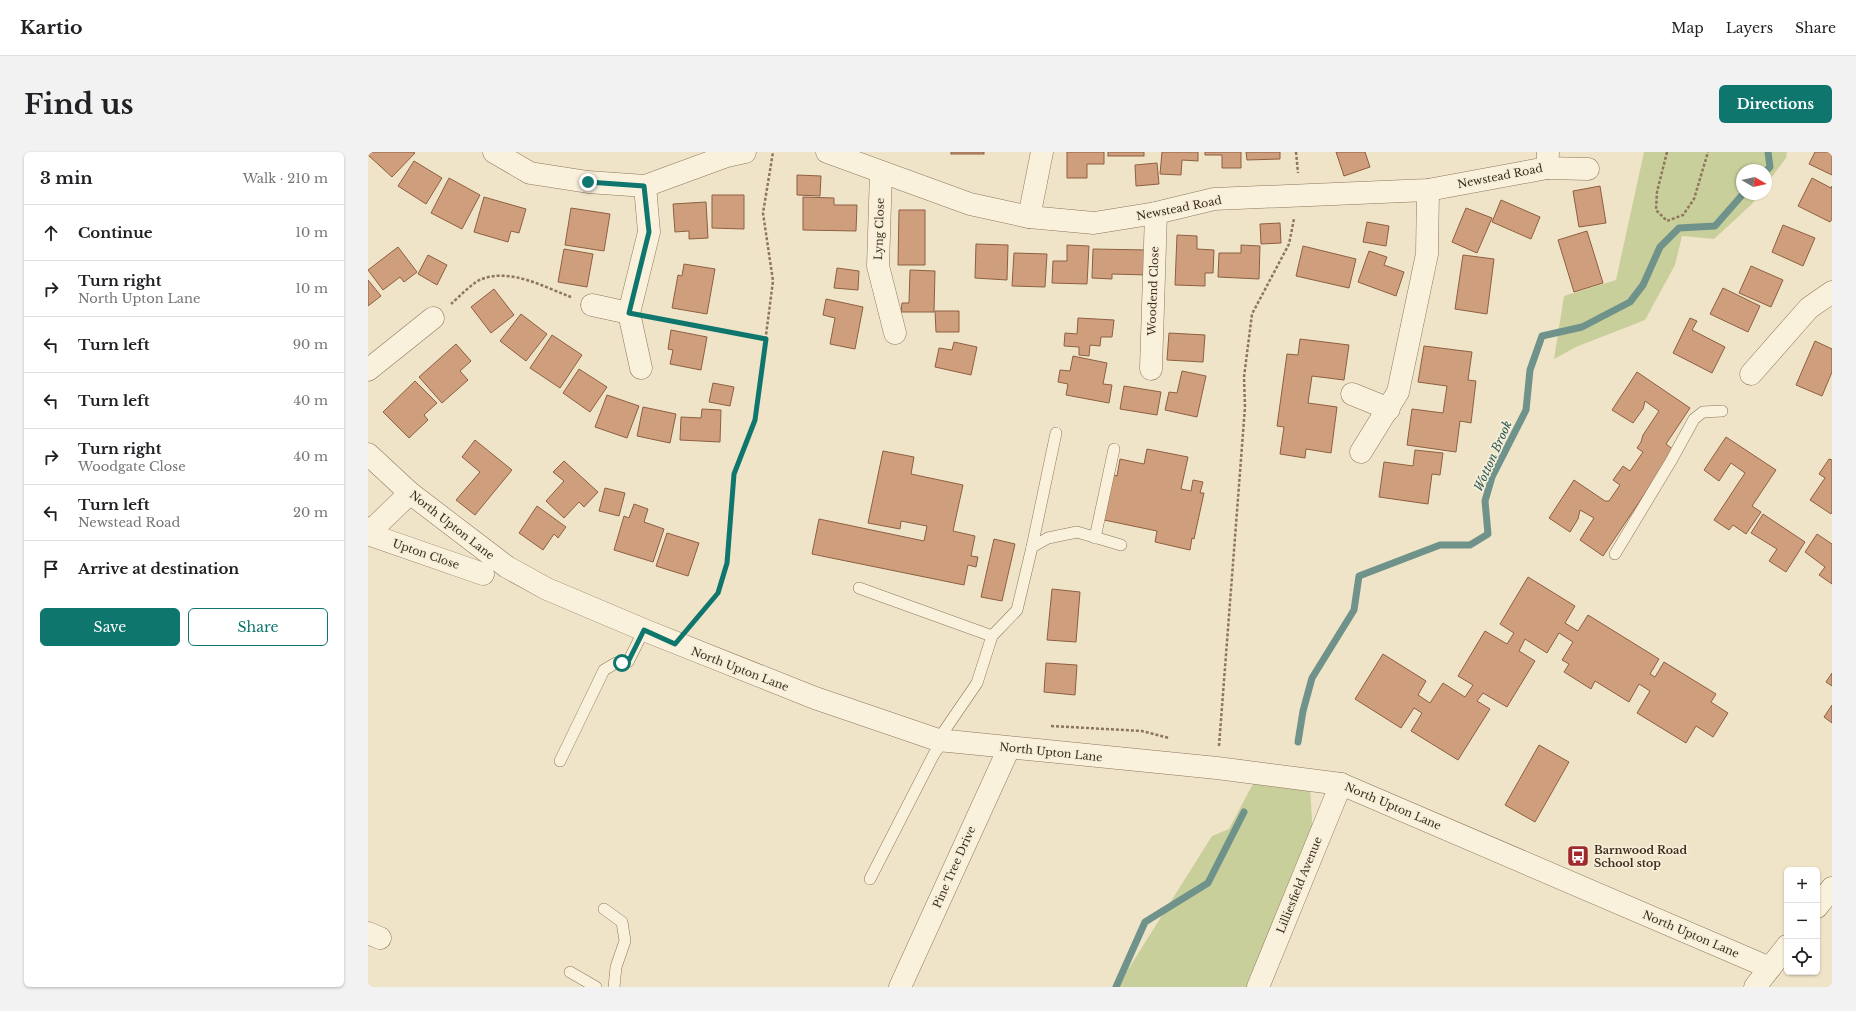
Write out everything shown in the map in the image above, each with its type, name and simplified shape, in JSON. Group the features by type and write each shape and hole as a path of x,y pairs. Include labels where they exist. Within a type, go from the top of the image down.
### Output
{"street":[{"path":"494,152 530,173 588,182 644,186 727,156 745,152"},
{"name":"Newstead Road","path":"827,152 970,204 1029,217 1094,223 1156,213 1214,199 1299,187 1428,190 1547,160 1588,169"},
{"path":"1029,217 1042,152"},
{"name":"Lyng Close","path":"881,172 878,266 895,333"},
{"path":"641,368 629,313 649,232 644,186"},
{"path":"1361,452 1398,392 1427,254 1428,190"},
{"name":"Woodend Close","path":"1151,369 1143,347 1156,213"},
{"path":"1751,374 1809,308 1832,292"},
{"path":"592,306 629,313"},
{"path":"368,370 433,318"},
{"path":"1352,394 1389,408"},
{"name":"North Upton Lane","path":"368,454 410,493 507,567 547,589 675,644 815,698 941,741 1217,768 1341,784 1770,968"},
{"path":"368,530 377,525 410,493"},
{"name":"Upton Close","path":"368,534 483,574"},
{"name":"Pine Tree Drive","path":"900,987 1009,748"},
{"name":"Lilliesfield Avenue","path":"1258,987 1341,784"},
{"path":"1820,904 1832,888"},
{"path":"1755,987 1784,950"}],"lane":[{"path":"1615,554 1671,461 1694,419 1703,412 1722,412"},
{"path":"870,879 941,741 977,683 992,636 1017,610 1056,433"},
{"path":"1095,538 1114,449"},
{"path":"1032,547 1048,538 1077,532 1121,545"},
{"path":"859,588 992,636"},
{"path":"560,761 604,670 616,662 628,662 644,630"},
{"path":"604,909 622,922 625,941 616,967 614,987"},
{"path":"570,972 596,987"}],"path":[{"path":"675,644 718,593 727,563 734,474 755,420 773,281 763,213 773,152"},
{"path":"1217,768 1245,407 1244,377 1252,314 1289,244 1299,187 1296,152"},
{"path":"1667,152 1657,192 1656,210 1667,221 1683,215 1694,199 1708,152"},
{"path":"433,318 481,279 502,274 527,281 592,306"},
{"path":"629,313 766,339"}],"green space":[{"path":"1644,152 1787,152 1786,158 1772,177 1772,164 1736,164 1736,200 1755,200 1714,239 1682,236 1675,265 1645,320 1576,347 1554,359 1564,296 1616,280"},
{"path":"1256,778 1310,786 1313,838 1247,987 1117,987 1212,836 1229,829"}],"building":[{"path":"370,152 415,153 392,177 368,155"},
{"path":"951,152 984,152 984,154 951,154"},
{"path":"1067,152 1104,152 1104,164 1087,164 1087,178 1067,178"},
{"path":"1108,152 1144,152 1144,156 1108,156"},
{"path":"1162,152 1198,152 1198,161 1182,160 1181,175 1160,174"},
{"path":"1205,152 1241,152 1241,168 1222,168 1222,155 1205,155"},
{"path":"1246,152 1280,152 1280,159 1247,160"},
{"path":"1336,152 1365,152 1370,167 1344,176"},
{"path":"1815,152 1832,152 1832,175 1809,164"},
{"path":"414,161 442,178 426,204 398,186"},
{"path":"1157,163 1159,184 1136,186 1135,165"},
{"path":"797,175 821,176 820,196 797,195"},
{"path":"449,178 480,195 462,229 431,213"},
{"path":"1812,178 1831,188 1832,186 1832,219 1830,222 1798,206"},
{"path":"1600,186 1606,223 1579,227 1573,191"},
{"path":"712,195 744,195 744,229 712,228"},
{"path":"484,197 526,209 519,233 511,231 508,242 474,232"},
{"path":"803,197 834,198 834,205 857,205 856,231 803,230"},
{"path":"1501,200 1540,217 1531,239 1492,222"},
{"path":"706,202 708,238 689,239 689,231 675,232 673,204"},
{"path":"571,208 610,214 604,251 565,245"},
{"path":"1466,208 1492,218 1477,253 1452,242"},
{"path":"899,210 925,210 925,265 898,265"},
{"path":"1367,222 1389,226 1386,246 1363,242"},
{"path":"1280,223 1281,243 1261,244 1260,224"},
{"path":"1783,225 1815,238 1803,266 1772,252"},
{"path":"1587,231 1603,283 1574,292 1558,240"},
{"path":"1177,235 1197,236 1197,249 1214,250 1213,273 1205,273 1205,286 1175,285"},
{"path":"976,244 1008,245 1007,280 975,278"},
{"path":"1067,245 1089,246 1087,284 1052,283 1053,261 1067,261"},
{"path":"1241,245 1260,246 1259,279 1218,277 1219,253 1241,253"},
{"path":"1303,246 1356,259 1349,288 1296,276"},
{"path":"398,247 417,272 404,282 400,277 383,290 368,270"},
{"path":"564,249 593,254 587,287 558,282"},
{"path":"1093,249 1148,250 1147,275 1112,274 1112,279 1092,278"},
{"path":"1369,251 1387,257 1384,265 1404,272 1396,296 1358,282"},
{"path":"1014,253 1047,254 1045,287 1012,286"},
{"path":"428,255 447,265 437,285 418,274"},
{"path":"1463,255 1494,259 1487,314 1455,309"},
{"path":"684,264 715,269 707,314 672,308 678,275 682,276"},
{"path":"1751,266 1783,280 1771,307 1739,293"},
{"path":"837,268 859,271 858,290 834,288"},
{"path":"910,270 935,271 934,312 901,312 902,303 909,303"},
{"path":"368,280 381,296 368,306"},
{"path":"1723,288 1760,306 1748,332 1710,314"},
{"path":"494,289 514,315 491,333 471,307"},
{"path":"826,299 863,307 855,349 830,344 835,318 823,315"},
{"path":"935,311 959,311 959,332 936,332"},
{"path":"521,314 547,334 526,361 500,341"},
{"path":"1078,318 1114,320 1112,337 1101,337 1100,346 1090,345 1089,356 1079,355 1079,347 1064,346 1065,333 1077,334"},
{"path":"1690,318 1697,321 1692,330 1725,347 1712,373 1673,353"},
{"path":"671,330 707,337 701,370 670,364 673,350 668,349"},
{"path":"1169,333 1205,335 1203,362 1167,360"},
{"path":"552,335 582,355 560,388 530,368"},
{"path":"1300,339 1349,345 1344,380 1312,376 1308,403 1337,407 1331,453 1306,449 1305,458 1280,454 1284,427 1277,426 1287,354 1298,355"},
{"path":"1815,341 1832,349 1832,372 1822,396 1796,385"},
{"path":"954,342 977,347 971,375 935,367 939,348 952,350"},
{"path":"456,344 471,361 460,371 468,380 442,403 419,377"},
{"path":"1424,346 1472,352 1468,380 1476,381 1471,423 1460,421 1456,452 1407,445 1412,409 1443,413 1447,386 1418,382"},
{"path":"1073,356 1107,363 1103,384 1112,385 1109,403 1066,395 1068,384 1058,382 1060,370 1070,371"},
{"path":"579,369 607,387 590,412 563,393"},
{"path":"1182,371 1206,376 1197,417 1165,410 1169,392 1177,393"},
{"path":"1637,372 1690,408 1666,444 1674,450 1603,556 1580,540 1594,518 1580,510 1578,519 1570,532 1549,518 1574,480 1605,501 1609,501 1620,485 1613,480 1623,466 1630,471 1643,452 1637,448 1643,435 1659,411 1645,401 1643,409 1633,423 1612,410"},
{"path":"415,381 437,403 424,415 428,420 409,438 383,412"},
{"path":"713,383 734,387 730,406 709,402"},
{"path":"1124,386 1161,392 1157,415 1120,409"},
{"path":"607,395 639,406 627,438 595,427"},
{"path":"643,407 676,414 670,443 637,436"},
{"path":"702,409 721,410 720,442 680,440 681,417 701,418"},
{"path":"1726,437 1776,470 1752,506 1761,512 1746,534 1733,525 1729,530 1714,520 1745,473 1731,463 1719,481 1704,470"},
{"path":"475,440 512,470 475,515 456,500 480,472 462,457"},
{"path":"1147,449 1188,457 1181,489 1191,491 1193,480 1203,482 1200,493 1204,493 1194,539 1192,538 1190,550 1155,542 1157,531 1104,520 1113,475 1117,476 1120,459 1144,464"},
{"path":"1415,450 1443,453 1440,475 1432,474 1428,504 1379,497 1384,462 1413,466"},
{"path":"883,451 914,457 911,474 963,485 953,531 975,536 971,556 978,557 976,567 968,565 964,585 812,554 819,519 924,541 927,526 901,521 900,529 868,523"},
{"path":"1829,459 1832,460 1831,514 1810,500 1825,478 1819,474"},
{"path":"564,461 598,492 584,507 579,502 564,518 546,501 564,481 553,472"},
{"path":"605,488 625,493 619,516 599,511"},
{"path":"634,504 648,509 644,522 664,529 653,562 614,550 624,516 629,518"},
{"path":"537,506 566,527 558,538 554,534 543,550 519,533"},
{"path":"1763,514 1805,542 1786,572 1769,561 1777,549 1751,533"},
{"path":"667,533 699,543 688,576 656,566"},
{"path":"1817,534 1832,544 1832,584 1819,575 1825,567 1805,552"},
{"path":"994,539 1015,544 1002,601 981,597"},
{"path":"1528,577 1575,606 1565,623 1578,631 1588,615 1659,659 1650,674 1655,677 1664,662 1716,694 1711,702 1728,713 1713,737 1696,726 1686,743 1637,713 1650,691 1639,684 1629,702 1595,681 1591,689 1564,672 1569,664 1562,660 1573,642 1559,633 1547,653 1525,639 1519,651 1535,661 1507,707 1483,693 1477,701 1490,709 1458,760 1411,731 1422,713 1414,708 1401,728 1355,699 1383,654 1426,681 1418,695 1430,703 1443,683 1465,697 1473,685 1458,676 1485,631 1507,644 1514,633 1500,624"},
{"path":"1052,589 1080,592 1076,642 1047,640"},
{"path":"1046,663 1077,665 1075,695 1044,692"},
{"path":"1832,673 1832,686 1826,682"},
{"path":"1832,705 1832,723 1824,717"},
{"path":"1539,745 1569,762 1535,822 1505,805"}],"waterway":[{"name":"Wotton Brook","path":"1768,152 1770,164"},
{"name":"Wotton Brook","path":"1298,742 1303,711 1312,678 1354,610 1359,576 1440,545 1470,545 1488,534 1485,501 1492,477 1526,410 1530,370 1542,336 1582,327 1630,302 1643,285 1660,247 1679,228 1715,226 1738,200"},
{"name":"Wotton Brook","path":"1116,987 1145,922 1208,883 1244,812"}],"place":[{"name":"Barnwood Road School stop","path":"1578,856"}],"route":[{"path":"588,182 644,186 649,232 629,313 766,339 755,420 734,474 727,563 718,593 675,644 644,630 628,662 622,663"}]}
